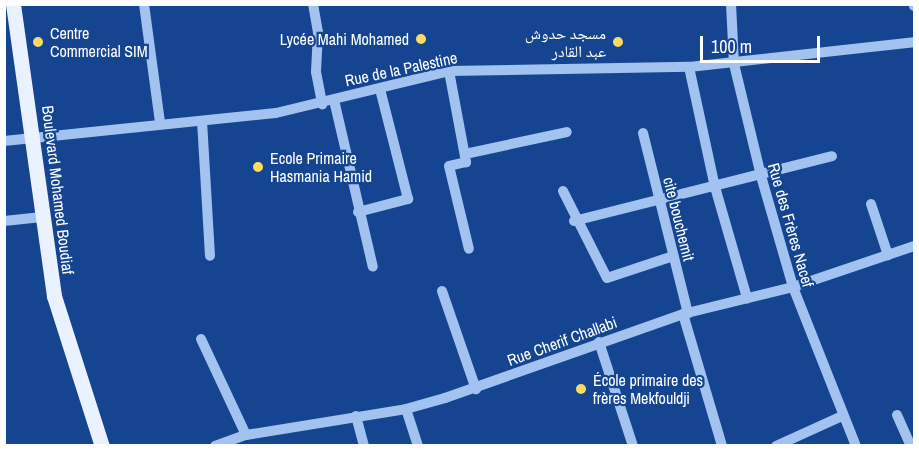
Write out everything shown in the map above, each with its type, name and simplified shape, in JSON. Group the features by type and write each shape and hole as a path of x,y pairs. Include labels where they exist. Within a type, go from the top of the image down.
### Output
{"main road":[{"name":"Boulevard Mohamed Boudiaf","path":"13,4 34,135 40,217 54,296 102,446"}],"street":[{"path":"144,4 160,122"},
{"path":"313,4 318,32 316,72 322,104"},
{"name":"Rue des Frères Nacef","path":"731,4 734,64 761,176 793,287 842,416 856,446"},
{"name":"Rue de la Palestine","path":"4,141 34,135 160,122 202,121 322,104 449,71 689,67 734,64 915,42"},
{"path":"689,67 715,187 747,298"},
{"path":"449,71 466,162 449,166 469,249"},
{"path":"358,212 408,199 380,89"},
{"path":"334,100 358,212 373,267"},
{"path":"202,121 210,256"},
{"path":"465,154 567,132"},
{"name":"cite bouchemit","path":"642,133 685,313 722,446"},
{"path":"574,221 659,202 832,156"},
{"path":"563,191 574,221 607,278 673,256"},
{"path":"871,204 888,255"},
{"path":"4,221 40,217"},
{"name":"Rue Cherif Challabi","path":"214,446 246,435 406,409 476,388 685,313 793,287 915,246"},
{"path":"442,291 476,388"},
{"path":"201,339 246,435"},
{"path":"599,342 633,446"},
{"path":"406,409 418,446"},
{"path":"897,415 911,446"},
{"path":"356,416 364,446"},
{"path":"776,446 842,416"}],"place":[{"name":"Lycée Mahi Mohamed","path":"421,39"},
{"name":"Centre Commercial SIM","path":"38,42"},
{"name":"مسجد حدوش عبد القادر","path":"618,42"},
{"name":"Ecole Primaire Hasmania Hamid","path":"258,167"},
{"name":"École primaire des frères Mekfouldji","path":"581,389"}]}
